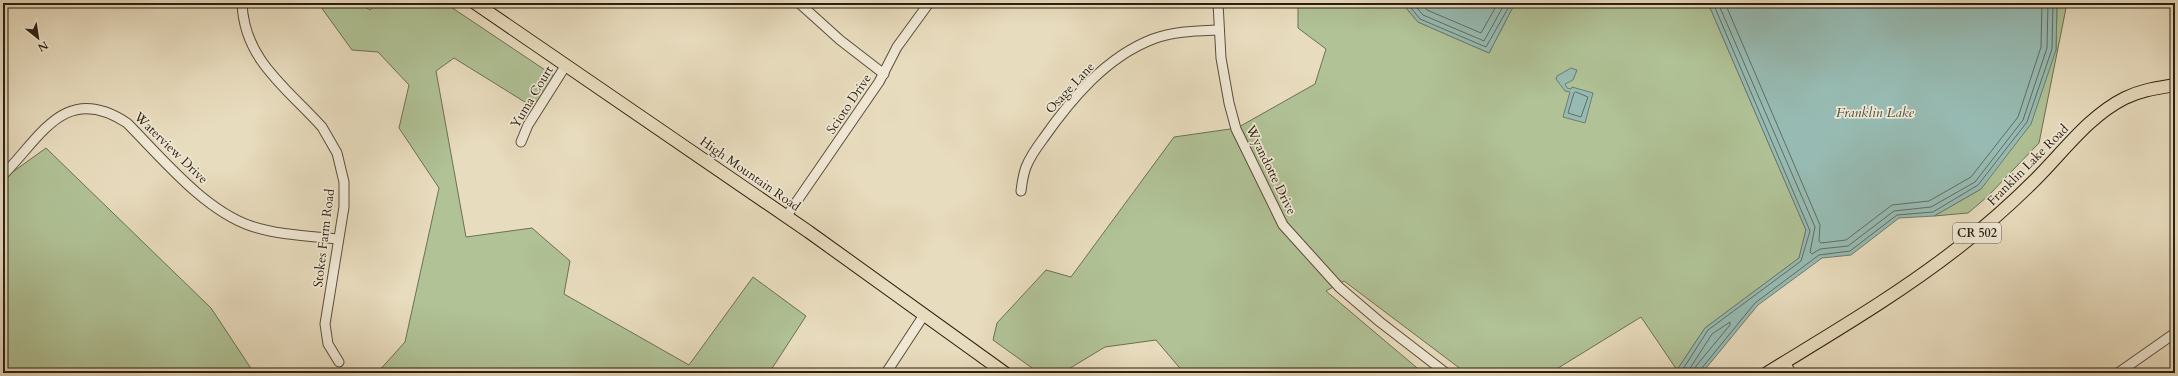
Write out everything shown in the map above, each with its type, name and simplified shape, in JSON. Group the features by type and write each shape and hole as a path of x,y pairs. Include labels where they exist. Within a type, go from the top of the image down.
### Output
{"main road":[{"name":"High Mountain Road","path":"475,3 786,217 1005,373"},
{"name":"Franklin Lake Road","path":"1767,373 1853,321 1958,248 2012,203 2093,120 2110,107 2126,98 2145,91 2175,85"}],"street":[{"name":"Stokes Farm Road","path":"242,3 246,31 257,56 322,127 337,153 344,182 344,197 325,324 328,344 339,362"},
{"path":"799,3 840,40 884,74"},
{"name":"Scioto Drive","path":"786,217 884,74 897,47 929,3"},
{"name":"Wyandotte Drive","path":"1218,3 1224,81 1236,129 1283,225 1339,287 1380,322 1446,373"},
{"name":"Osage Lane","path":"1021,191 1023,175 1033,154 1073,100 1101,72 1120,57 1152,39 1184,31 1219,30"},
{"name":"Yuma Court","path":"521,142 528,125 566,65"},
{"name":"Waterview Drive","path":"3,175 46,126 56,118 75,111 98,110 117,116 127,123 204,199 232,218 266,230 338,239"},
{"path":"886,373 924,315"},
{"path":"2118,373 2131,369 2175,333"},
{"path":"1785,362 1791,373"}],"green space":[{"path":"318,3 359,3 370,10 378,3 445,3 557,78 536,109 454,58 436,71 466,237 532,228 570,261 564,294 689,365 753,277 806,316 769,373 377,373 405,342 439,188 399,128 409,85 378,52 352,50"},
{"path":"1298,3 1402,3 1418,22 1489,53 1515,3 1708,3 1806,230 1799,258 1705,328 1677,370 1641,317 1550,373 1466,373 1344,281 1326,291 1423,373 1184,373 1156,340 1105,347 1062,373 1039,373 993,340 997,323 1046,270 1071,277 1174,137 1237,128 1315,84 1326,49 1298,28"},
{"path":"2057,3 2067,3 2039,143 1987,197 1968,213 1934,216 1981,189 2056,50"},
{"path":"46,148 211,308 254,373 3,373 3,179"}],"water":[{"path":"1402,3 1515,3 1489,53 1418,22"},
{"name":"Franklin Lake","path":"1708,3 2057,3 2056,50 2031,124 1981,189 1934,216 1899,218 1851,255 1822,258 1758,305 1702,373 1679,373 1677,370 1705,328 1799,258 1806,230"},
{"path":"1571,68 1577,70 1573,80 1565,84 1567,88 1571,89 1572,87 1593,93 1585,123 1563,117 1570,92 1565,91 1556,79 1557,76"}]}
